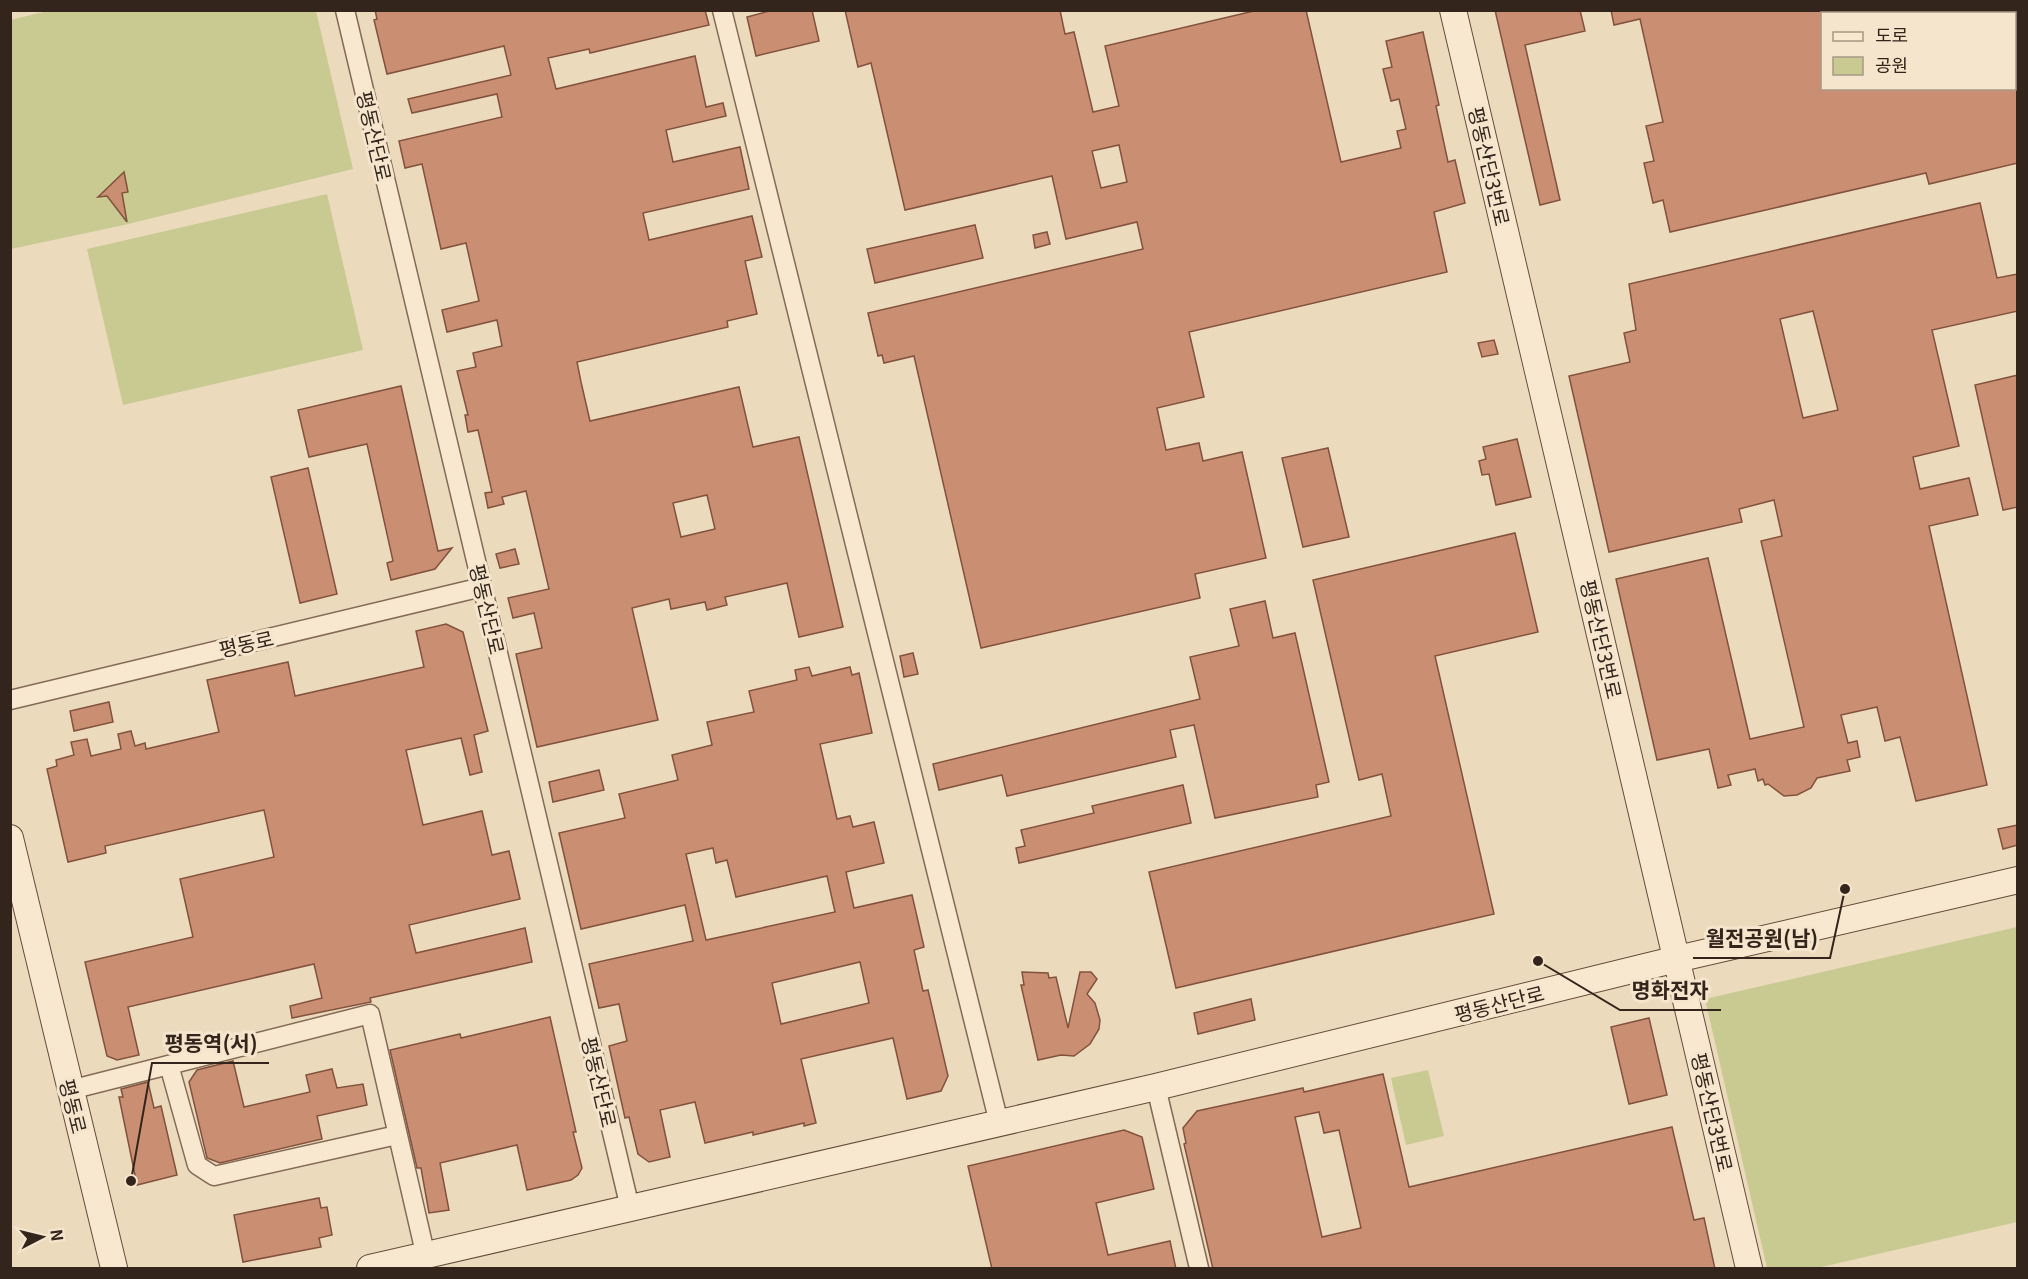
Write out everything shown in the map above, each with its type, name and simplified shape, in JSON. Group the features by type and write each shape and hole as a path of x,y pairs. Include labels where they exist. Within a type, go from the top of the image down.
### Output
{"street":[{"name":"평동산단로","path":"345,10 630,1208"},
{"path":"722,10 999,1123"},
{"name":"평동산단3번로","path":"1453,10 1749,1269"},
{"name":"평동로","path":"10,700 482,587"},
{"name":"평동로","path":"10,838 114,1269"},
{"name":"평동산단로","path":"370,1269 1156,1087 1677,959 2018,880"},
{"path":"70,1090 370,1014 426,1257"},
{"path":"169,1065 197,1166 214,1176 397,1135"},
{"path":"1156,1087 1199,1269"}],"green space":[{"path":"52,10 316,11 353,169 124,225 11,249 10,20"},
{"path":"327,194 363,350 123,405 87,249"},
{"path":"2017,927 2017,1222 1817,1268 1767,1268 1705,999"},
{"path":"1428,1070 1444,1136 1406,1145 1391,1078"}],"building":[{"path":"375,10 705,10 709,25 590,53 589,49 548,58 556,89 695,56 706,107 723,103 726,116 666,130 673,162 740,147 749,189 643,213 649,240 752,216 762,257 745,261 757,314 727,321 728,327 577,362 581,382 590,421 739,387 753,447 799,437 843,627 799,637 787,583 725,597 727,605 707,610 705,602 671,609 669,599 632,608 658,720 537,747 516,654 542,648 534,613 513,618 508,598 549,589 526,491 502,497 504,504 488,508 485,493 492,492 478,430 468,432 465,415 468,415 457,371 476,367 473,353 502,346 497,320 447,332 442,310 479,301 466,243 441,249 422,164 405,168 399,141 502,117 497,94 412,113 408,99 511,75 504,46 387,74 374,20 377,19","holes":["707,495 715,529 681,537 673,503"]},
{"path":"773,10 812,10 819,41 756,56 747,17"},
{"path":"845,10 1060,10 1065,34 1074,32 1093,112 1119,106 1105,46 1258,10 1306,10 1341,162 1401,148 1397,131 1406,129 1399,99 1391,101 1383,69 1392,67 1386,41 1423,32 1439,105 1436,106 1448,162 1455,160 1465,203 1434,212 1447,272 1189,332 1204,397 1157,408 1166,450 1199,443 1203,461 1242,452 1266,558 1195,574 1200,598 981,648 914,356 884,363 882,355 878,356 868,313 1143,249 1137,222 1066,239 1052,176 905,210 871,63 858,67","holes":["1119,145 1127,182 1101,188 1092,151"]},
{"path":"1495,10 1580,10 1585,31 1525,45 1560,200 1540,205"},
{"path":"1611,10 1822,10 1821,90 2016,90 2018,88 2018,163 1929,184 1926,173 1670,232 1663,200 1653,203 1644,163 1654,161 1646,126 1663,122 1640,19 1614,25"},
{"path":"124,172 128,192 122,193 127,222 107,196 98,197"},
{"path":"1980,203 1997,278 2018,274 2018,311 1932,330 1959,446 1913,457 1920,489 1969,478 1978,515 1929,526 1987,785 1916,801 1900,737 1885,741 1877,707 1841,715 1848,743 1857,741 1860,757 1847,760 1850,771 1817,778 1811,788 1797,795 1784,796 1768,784 1765,785 1763,779 1758,781 1755,769 1728,775 1731,785 1718,788 1709,749 1657,760 1616,579 1708,558 1750,739 1804,727 1761,541 1782,536 1774,500 1739,509 1742,522 1609,552 1569,376 1630,362 1624,333 1636,330 1629,284","holes":["1813,311 1838,410 1803,418 1780,319"]},
{"path":"975,225 983,258 875,283 867,249"},
{"path":"1047,232 1050,244 1035,248 1033,235"},
{"path":"1494,340 1498,354 1482,357 1478,343"},
{"path":"2018,375 2018,507 2003,510 1975,385"},
{"path":"401,386 438,551 452,548 435,569 391,580 387,563 393,561 367,444 309,457 298,410"},
{"path":"1517,439 1531,497 1496,505 1489,474 1482,475 1479,461 1486,459 1483,447"},
{"path":"1328,448 1349,537 1303,547 1282,458"},
{"path":"308,468 337,594 300,603 271,477"},
{"path":"1515,533 1538,632 1435,656 1494,914 1176,988 1149,872 1391,816 1382,774 1359,780 1313,580"},
{"path":"515,549 519,564 500,568 496,554"},
{"path":"1265,601 1273,638 1295,633 1329,782 1316,785 1318,797 1215,818 1194,725 1170,730 1176,757 1007,796 1002,775 939,790 933,764 1200,699 1190,657 1239,646 1230,609"},
{"path":"446,624 463,632 488,731 474,735 482,772 470,775 461,738 406,750 423,825 482,811 492,855 509,851 520,899 409,925 416,953 525,928 532,962 370,998 371,1002 292,1018 290,1006 322,998 314,964 128,1007 139,1055 117,1060 107,1056 85,962 193,937 180,879 274,857 264,810 105,846 106,853 68,862 47,769 57,766 56,760 74,755 71,742 87,739 91,756 121,749 118,734 131,731 135,746 145,743 146,749 219,732 207,680 288,662 295,696 424,667 416,631"},
{"path":"913,653 918,674 904,677 900,656"},
{"path":"809,667 812,676 850,667 852,675 859,673 872,733 820,744 837,819 850,816 853,827 874,822 884,863 846,872 854,908 912,895 924,947 914,950 923,991 928,990 948,1076 941,1091 907,1099 893,1038 801,1059 816,1123 804,1126 804,1123 753,1135 753,1132 705,1143 695,1102 660,1110 670,1157 649,1162 638,1154 629,1117 625,1118 609,1046 627,1041 619,1004 599,1008 589,964 693,941 685,905 581,929 559,833 625,818 619,794 678,780 672,755 712,745 707,722 754,712 749,691 797,680 795,670","holes":["713,848 716,863 727,860 736,897 827,876 835,912 706,940 686,854","860,962 869,1003 781,1024 772,983"]},
{"path":"109,702 113,722 74,731 70,711"},
{"path":"599,770 604,790 553,802 549,782"},
{"path":"1183,785 1191,823 1019,863 1016,848 1025,846 1021,830 1094,813 1092,806"},
{"path":"2018,825 2018,845 2003,849 1998,829"},
{"path":"1022,972 1048,973 1049,978 1056,977 1068,1028 1080,972 1091,972 1097,979 1087,994 1095,1003 1100,1020 1099,1029 1090,1044 1074,1056 1061,1055 1038,1060 1021,985 1024,985"},
{"path":"1251,999 1255,1020 1198,1034 1194,1013"},
{"path":"550,1017 576,1132 573,1132 582,1168 578,1175 571,1180 527,1190 517,1145 440,1163 449,1210 429,1213 421,1168 417,1168 390,1050 460,1034 461,1038"},
{"path":"1649,1018 1667,1095 1629,1104 1611,1027"},
{"path":"233,1061 244,1107 310,1092 306,1075 332,1069 337,1088 363,1084 367,1105 317,1116 322,1139 220,1163 207,1158 189,1082 197,1070"},
{"path":"1383,1074 1409,1187 1672,1127 1694,1220 1704,1218 1715,1269 1213,1269 1184,1144 1186,1143 1183,1128 1197,1111 1303,1088 1304,1092","holes":["1319,1112 1324,1133 1339,1130 1361,1228 1322,1237 1295,1117"]},
{"path":"148,1082 154,1108 161,1106 177,1175 137,1185 119,1097 123,1097 121,1089"},
{"path":"1124,1130 1142,1137 1154,1189 1096,1203 1108,1255 1170,1241 1176,1269 992,1269 968,1166"},
{"path":"319,1198 321,1208 327,1207 332,1235 319,1238 321,1247 243,1262 234,1215"}],"place":[{"name":"월전공원(남)","path":"1845,889"},
{"name":"명화전자","path":"1538,961"},
{"name":"평동역(서)","path":"131,1181"}]}
